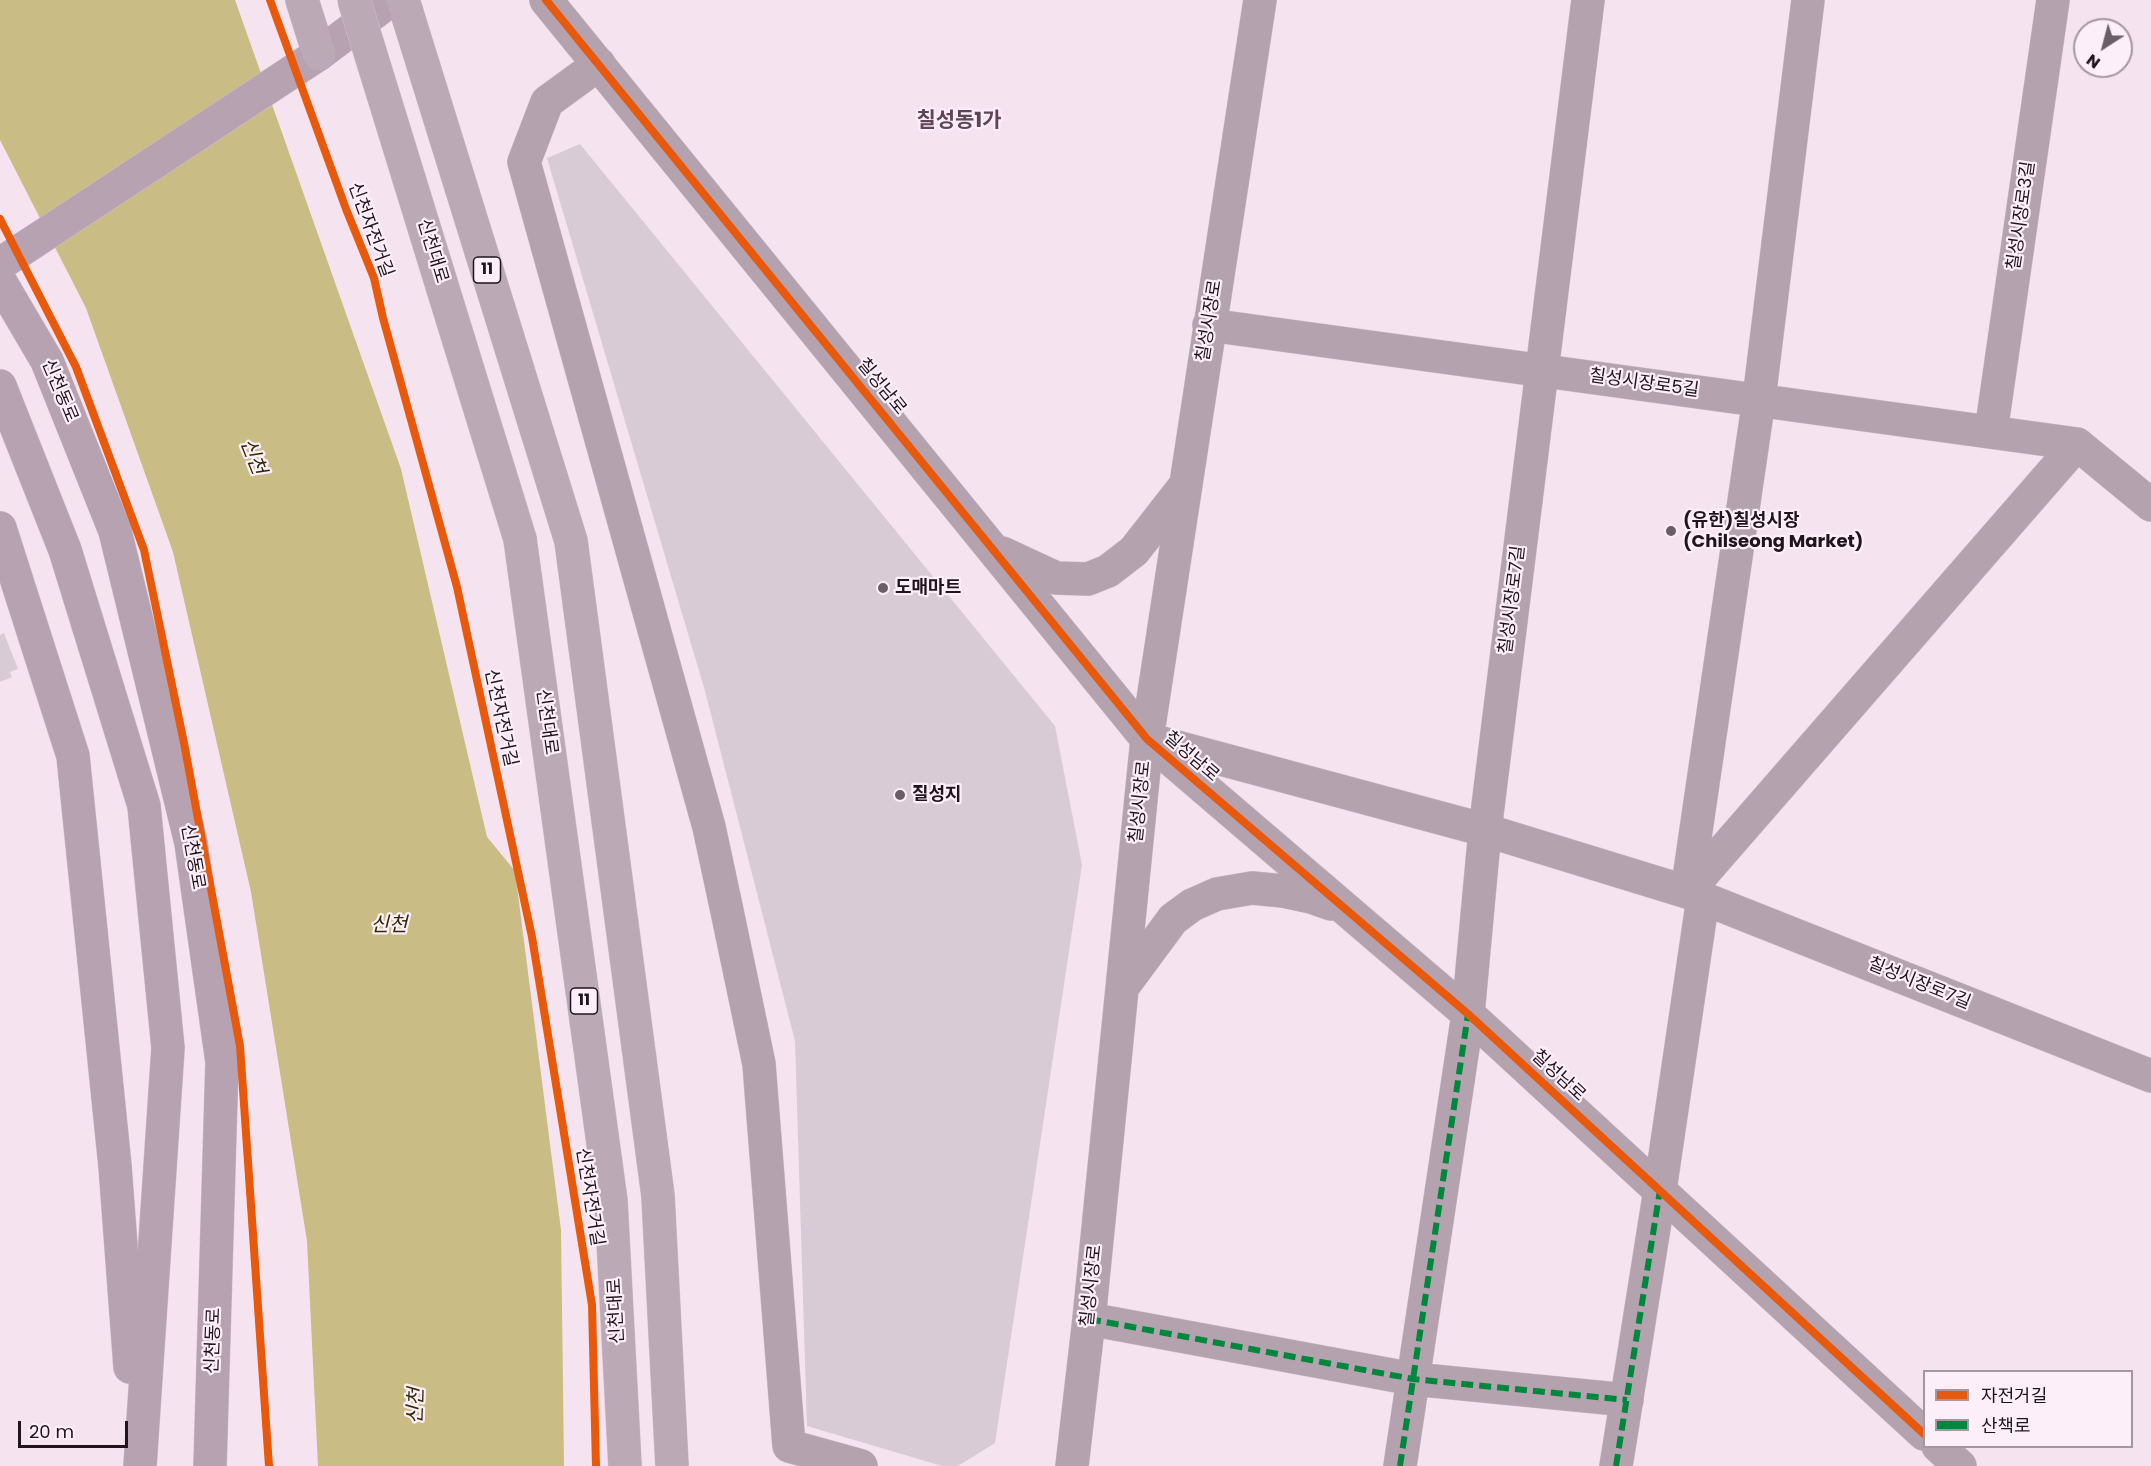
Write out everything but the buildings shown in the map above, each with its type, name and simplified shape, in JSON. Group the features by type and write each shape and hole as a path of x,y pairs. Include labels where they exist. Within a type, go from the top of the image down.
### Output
{"highway":[{"path":"302,0 319,54"},
{"name":"신천대로","path":"354,0 520,539 612,1201 625,1466"},
{"name":"11","path":"403,0 572,541 658,1196 672,1466"}],"main road":[{"path":"0,264 319,54 391,0"},
{"name":"신천동로","path":"0,281 47,361 116,531 191,843 222,1062 210,1466"},
{"path":"0,386 65,550 144,806 168,1048 139,1466"},
{"path":"0,528 73,756 116,1166 139,1466"}],"street":[{"name":"칠성남로","path":"546,0 1147,739 1468,1014 1923,1433"},
{"name":"칠성시장로","path":"1072,1466 1089,1319 1147,739 1260,0"},
{"path":"1541,369 1588,0"},
{"path":"1616,1466 1660,1190 1808,0"},
{"name":"칠성시장로3길","path":"1990,432 2054,0"},
{"path":"599,64 547,102 524,162 709,827 759,1064 789,1446 861,1466"},
{"name":"칠성시장로5길","path":"1209,325 2077,444"},
{"name":"칠성시장로7길","path":"1485,830 1541,369"},
{"path":"1695,895 1872,679 2077,444 2151,505"},
{"path":"990,547 1056,578 1088,579 1108,572 1134,551 1185,486"},
{"name":"칠성시장로7길","path":"1147,739 1485,830 1695,895 2151,1076"},
{"path":"1400,1466 1468,1014 1485,830"},
{"path":"1122,988 1173,919 1192,905 1217,894 1252,888 1283,891 1311,897 1346,910"},
{"path":"1089,1319 1413,1379 1627,1401"},
{"path":"1078,1412 1097,1466"},
{"path":"1940,1448 1960,1466"}],"water":[{"name":"신천","path":"0,0 235,0 401,469 487,837 515,871 561,1230 564,1466 318,1466 307,1241 251,892 173,552 86,308 0,140"}],"marked path":[{"path":"1400,1466 1468,1014"},
{"path":"1616,1466 1660,1190"},
{"path":"1089,1319 1413,1379 1627,1400"}],"cycle path":[{"name":"신천자전거길","path":"270,0 346,209 374,278 457,587 532,937 592,1305 596,1466"},
{"path":"546,0 1147,739 1468,1014 1923,1433"},
{"path":"0,219 76,367 144,550 184,743 240,1046 269,1466"}],"place":[{"name":"(유한)칠성시장 (Chilseong Market)","path":"1671,531"},
{"name":"도매마트","path":"883,588"},
{"name":"질성지","path":"900,795"}],"district":[{"name":"칠성동1가","path":"959,122"}]}
